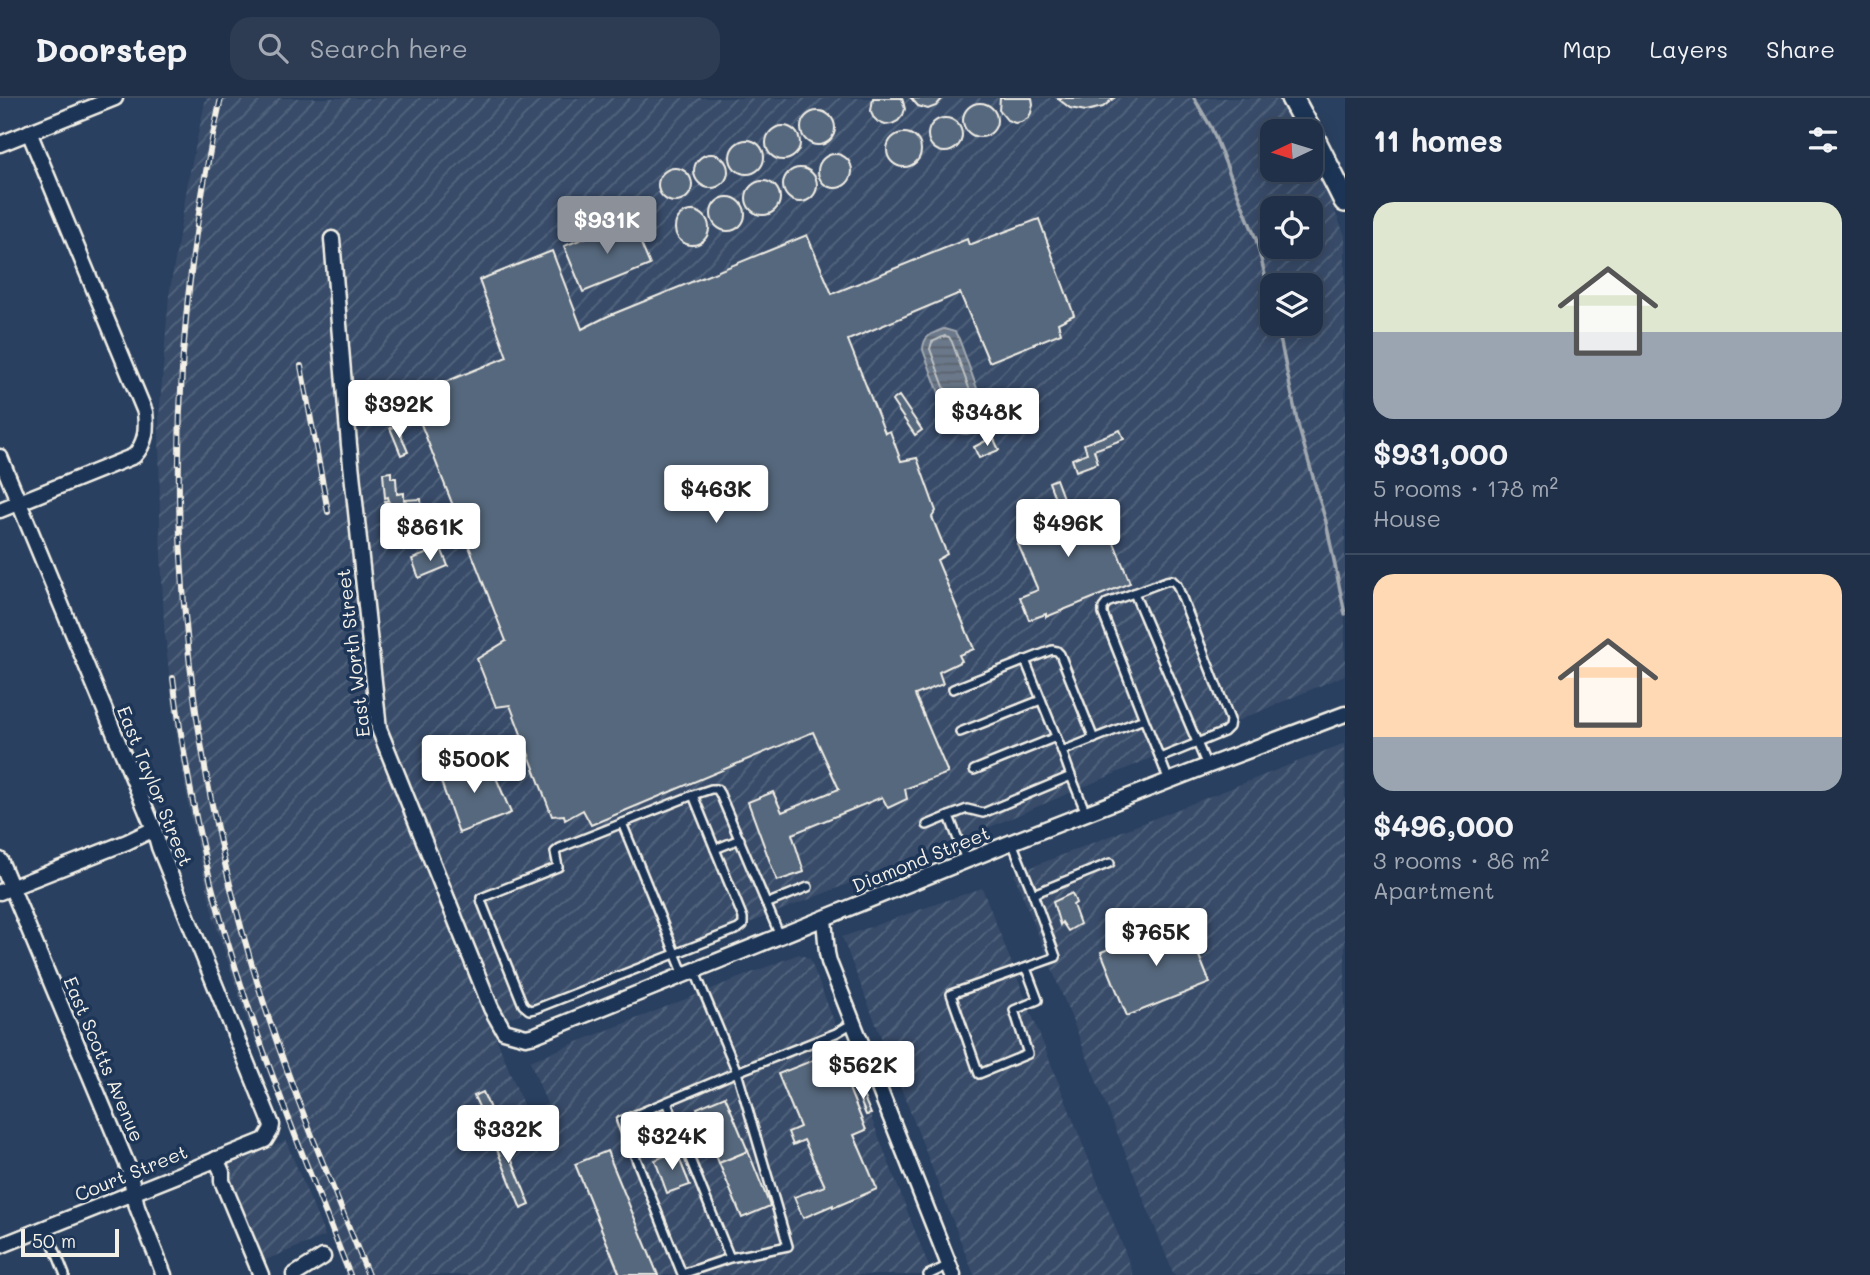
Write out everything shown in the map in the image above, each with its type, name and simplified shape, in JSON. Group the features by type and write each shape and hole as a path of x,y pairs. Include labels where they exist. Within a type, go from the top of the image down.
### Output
{"main road":[{"path":"1292,98 1303,119"},
{"path":"1323,158 1345,201"}],"street":[{"path":"0,144 115,98"},
{"path":"0,510 134,456 144,440 146,429 145,412 29,132"},
{"name":"East Worth Street","path":"332,239 352,471 379,729 491,1008 504,1031 512,1034"},
{"name":"East Taylor Street","path":"0,457 154,830 272,1125 271,1130"},
{"name":"Diamond Street","path":"512,1034 526,1037 535,1035 1012,842 1338,717"},
{"path":"6,890 154,830"},
{"name":"East Scotts Avenue","path":"0,860 6,890 129,1170 137,1208 164,1275"},
{"path":"824,919 827,953 952,1270"},
{"name":"Court Street","path":"0,1245 265,1140 271,1130"},
{"path":"216,1159 222,1172 222,1181 261,1275"},
{"path":"294,1275 323,1256"}],"lane":[{"path":"1160,758 1224,732 1229,727 1230,720 1177,585 1172,580 1108,603 1103,608 1144,719 1169,781"},
{"path":"1134,593 1206,766"},
{"path":"953,689 1052,650 1057,651 1094,738"},
{"path":"1025,660 1086,813"},
{"path":"960,732 1041,700"},
{"path":"1062,751 1144,719"},
{"path":"974,770 1056,737"},
{"path":"927,825 967,809 983,813 1071,776"},
{"path":"693,795 743,918 743,925 535,1009 528,1010 523,1005 481,898 558,867 555,852 560,848 693,795 711,789 717,789 780,936"},
{"path":"949,816 966,861"},
{"path":"622,823 674,954 690,974 737,1072 788,1246 730,1258 682,1274 621,1121 737,1072 836,1033 853,1023"},
{"path":"715,849 740,839"},
{"path":"1012,842 1056,957 951,994 979,1074 1028,1054 1014,1010 1038,1000 1026,968"},
{"path":"1033,894 1110,863"},
{"path":"766,904 808,887"},
{"path":"667,1102 730,1258"},
{"path":"46,1227 65,1275"},
{"path":"928,1275 952,1270"}],"shaded area":[{"path":"206,98 1288,98 1297,119 1260,119 1260,182 1323,182 1345,236 1345,675 969,836 491,1025 526,1112 547,1104 530,1061 799,954 810,959 932,1275 346,1275 247,1019 214,919 190,814 174,719 164,625 160,529 159,417 169,296 189,176"},
{"path":"1345,743 1345,1275 1174,1275 1014,874"},
{"path":"982,888 1134,1275 974,1275 842,937"},
{"path":"286,1141 325,1236 263,1261 224,1166"}],"water":[{"path":"944,329 955,332 959,339 987,416 987,425 968,434 955,430 951,425 923,350 926,338"}],"building":[{"path":"873,98 902,98 905,109 903,115 892,124 878,122 871,111"},
{"path":"911,98 943,98 936,106 928,109 918,106"},
{"path":"1000,98 1032,98 1031,113 1021,122 1007,120 999,110"},
{"path":"1057,98 1114,98 1103,107 1086,111 1070,108"},
{"path":"980,103 992,108 997,120 992,132 980,137 968,132 963,120 968,108"},
{"path":"818,111 830,116 835,128 830,140 818,145 806,140 801,128 806,116"},
{"path":"945,118 957,123 962,135 957,147 945,152 933,147 928,135 933,123"},
{"path":"783,126 795,131 800,143 795,155 783,160 771,155 766,143 771,131"},
{"path":"904,133 916,138 921,150 916,162 904,167 892,162 887,150 892,138"},
{"path":"747,140 759,145 764,157 759,169 747,174 735,169 730,157 735,145"},
{"path":"711,154 723,159 728,171 723,183 711,188 699,183 694,171 699,159"},
{"path":"835,154 847,159 852,171 847,183 835,188 823,183 818,171 823,159"},
{"path":"675,168 687,173 692,185 687,197 675,202 663,197 658,185 663,173"},
{"path":"800,168 812,173 817,185 812,197 800,202 788,197 783,185 788,173"},
{"path":"763,181 775,186 780,198 775,210 763,215 751,210 746,198 751,186"},
{"path":"728,197 740,202 745,214 740,226 728,231 716,226 711,214 716,202"},
{"path":"692,211 704,216 709,228 704,240 692,245 680,240 675,228 680,216"},
{"path":"1039,219 1074,315 1058,323 1061,333 989,362 960,293 848,340 885,433 890,431 901,461 917,458 936,511 932,517 947,554 937,560 974,649 959,655 962,661 939,672 943,684 915,695 948,773 905,789 907,799 888,808 882,797 792,834 804,872 777,881 748,802 773,792 782,812 839,789 813,732 591,825 583,810 565,820 564,815 552,816 510,705 496,707 477,659 506,641 410,396 507,357 479,280 552,251 582,329 807,235 832,294 967,239 969,245"},
{"path":"631,220 650,265 583,292 564,246"},
{"path":"899,396 922,430 915,435 892,401"},
{"path":"397,426 408,452 401,455 390,428"},
{"path":"1120,430 1124,439 1094,450 1098,463 1076,471 1072,459 1087,453 1084,444"},
{"path":"993,437 999,450 979,458 974,447"},
{"path":"391,472 391,478 396,478 397,494 404,493 404,500 421,499 422,518 386,520 385,501 389,501 388,497 385,498 383,473"},
{"path":"1056,479 1072,522 1101,510 1130,583 1046,617 1046,614 1029,620 1020,597 1038,590 1018,544 1028,541 1019,518 1057,504 1049,482"},
{"path":"441,548 448,566 419,578 412,559"},
{"path":"487,756 511,813 459,833 439,776"},
{"path":"1072,893 1080,924 1068,931 1062,922 1060,925 1053,902"},
{"path":"1184,919 1210,983 1127,1016 1101,952"},
{"path":"834,1052 866,1130 854,1135 877,1189 803,1218 794,1197 825,1186 804,1140 793,1145 788,1132 800,1127 778,1074"},
{"path":"859,1086 871,1114 866,1115 855,1088"},
{"path":"483,1092 493,1116 485,1120 474,1096"},
{"path":"725,1096 748,1151 719,1163 697,1108"},
{"path":"496,1121 530,1205 521,1209 487,1125"},
{"path":"607,1151 658,1275 620,1275 575,1164"},
{"path":"676,1151 690,1185 667,1193 655,1160"},
{"path":"748,1151 770,1206 742,1218 719,1163"}],"waterway":[{"path":"1194,98 1211,127 1256,239 1264,273"},
{"path":"1279,336 1298,425 1326,522 1345,614"}],"railway":[{"path":"221,98 199,211 185,323 179,435 180,547 189,659 206,770 229,881 260,991 298,1099 368,1275"},
{"path":"301,366 328,512"},
{"path":"173,678 194,807 225,933 274,1081 350,1275"}]}
